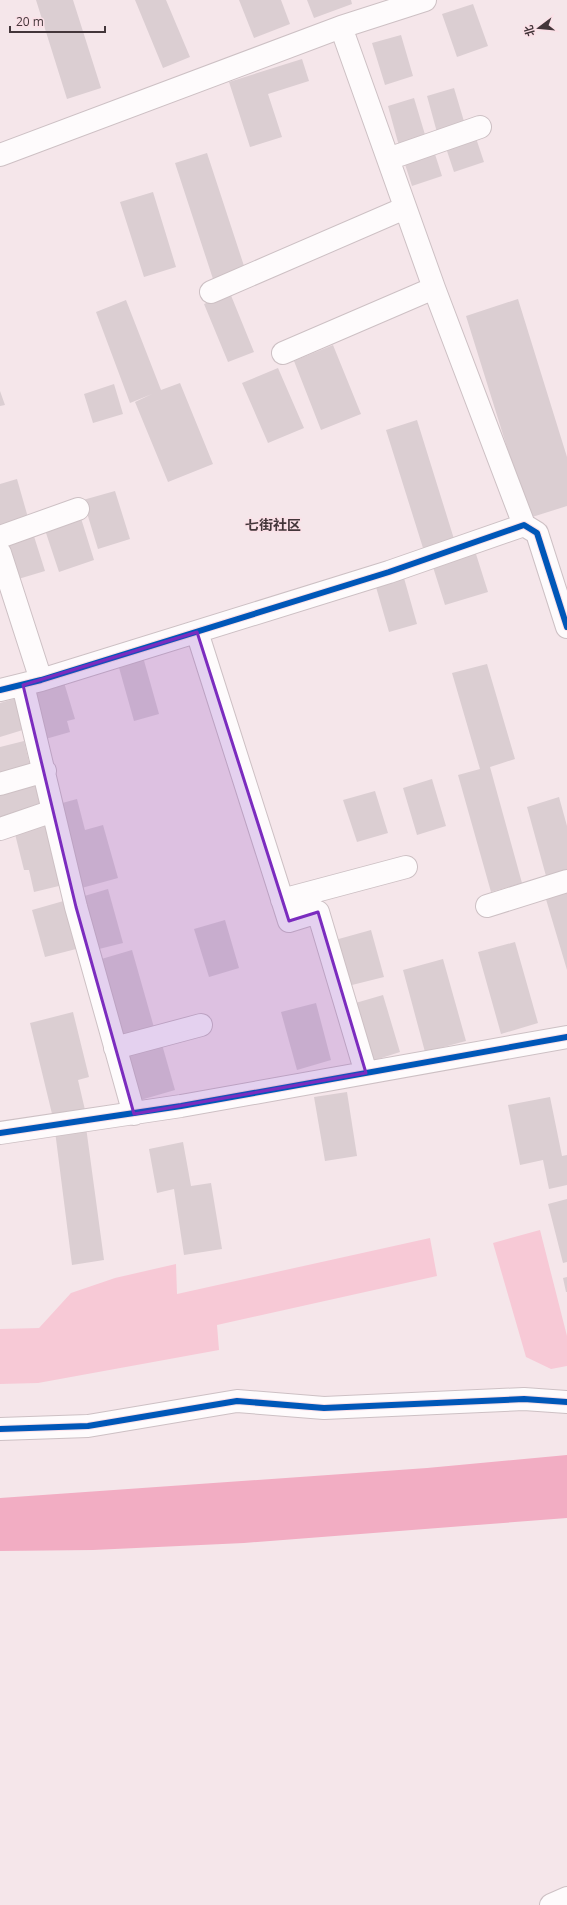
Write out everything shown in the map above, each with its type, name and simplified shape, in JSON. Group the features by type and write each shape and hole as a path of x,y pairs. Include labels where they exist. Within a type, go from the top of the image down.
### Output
{"street":[{"path":"0,155 340,28 425,0"},
{"path":"340,28 434,288 524,525 537,533 567,627"},
{"path":"388,159 480,127"},
{"path":"211,292 406,208"},
{"path":"283,353 434,288"},
{"path":"0,537 78,509"},
{"path":"0,690 32,682 197,632 389,572 524,525"},
{"path":"1,559 32,682 45,771 76,907 134,1114"},
{"path":"197,632 289,921 318,912 366,1073"},
{"path":"0,784 45,771"},
{"path":"0,829 53,811"},
{"path":"282,900 406,867"},
{"path":"487,906 567,881"},
{"path":"115,1048 201,1025"},
{"path":"0,1133 134,1114 567,1037"},
{"path":"0,1429 88,1426 237,1401 324,1408 524,1399 567,1402"},
{"path":"551,1905 567,1898"}],"highlighted area":[{"path":"197,632 289,921 318,912 366,1073 134,1114 76,907 23,685"}],"shaded area":[{"path":"540,1230 567,1336 567,1366 551,1369 526,1357 493,1243"},
{"path":"430,1238 437,1276 217,1325 219,1350 38,1383 0,1384 0,1329 39,1328 71,1293 115,1278 176,1264 177,1294"},
{"path":"567,1455 567,1518 244,1543 93,1550 0,1551 0,1498 427,1468"}],"building":[{"path":"36,0 73,0 101,88 67,99"},
{"path":"135,0 166,0 190,57 163,68"},
{"path":"239,0 281,0 290,24 254,38"},
{"path":"307,0 351,0 352,4 314,18"},
{"path":"473,4 488,46 457,57 442,14"},
{"path":"401,35 413,76 385,85 372,43"},
{"path":"302,59 309,81 268,94 282,137 250,147 229,82"},
{"path":"454,88 466,128 438,136 427,96"},
{"path":"414,98 426,138 399,146 388,106"},
{"path":"475,135 484,162 454,172 445,145"},
{"path":"433,148 442,176 412,186 403,158"},
{"path":"207,153 245,269 213,279 175,163"},
{"path":"153,192 176,267 144,277 120,202"},
{"path":"230,293 254,352 228,362 204,304"},
{"path":"518,299 567,457 567,506 529,518 466,316"},
{"path":"126,300 161,390 180,383 213,464 168,482 135,402 152,394 130,403 96,312"},
{"path":"333,345 361,414 321,430 294,361"},
{"path":"278,368 304,428 268,443 242,383"},
{"path":"114,384 123,414 93,423 84,394"},
{"path":"0,391 5,405 0,406"},
{"path":"417,420 454,539 423,548 386,430"},
{"path":"17,479 29,521 0,529 0,484"},
{"path":"115,491 130,539 98,549 83,500"},
{"path":"80,515 94,560 59,572 44,527"},
{"path":"32,530 45,571 15,580 3,539"},
{"path":"476,554 488,592 445,605 433,567"},
{"path":"404,578 417,624 389,632 376,587"},
{"path":"143,657 159,714 134,721 118,664"},
{"path":"487,664 515,759 490,767 522,883 491,892 458,775 480,769 452,673"},
{"path":"63,679 75,719 67,721 70,732 42,740 28,690"},
{"path":"17,698 26,729 0,737 0,703"},
{"path":"24,741 31,770 0,778 0,747"},
{"path":"432,779 446,826 417,835 403,788"},
{"path":"34,780 41,810 0,820 0,789"},
{"path":"375,791 388,833 357,842 343,800"},
{"path":"559,797 567,826 567,870 546,876 527,807"},
{"path":"77,799 85,830 103,825 118,878 78,889 55,805"},
{"path":"46,818 63,885 34,892 29,870 24,870 13,826"},
{"path":"108,889 123,943 95,950 81,897"},
{"path":"567,890 567,970 545,896"},
{"path":"67,900 80,948 45,957 32,910"},
{"path":"225,920 239,968 209,977 194,929"},
{"path":"371,930 384,977 348,986 335,940"},
{"path":"515,942 538,1023 501,1034 478,952"},
{"path":"132,950 155,1031 121,1041 98,960"},
{"path":"443,959 466,1041 425,1052 403,970"},
{"path":"383,995 400,1052 369,1062 352,1004"},
{"path":"316,1003 331,1060 297,1070 281,1012"},
{"path":"73,1012 89,1077 78,1080 85,1110 53,1118 30,1023"},
{"path":"161,1041 175,1090 137,1101 123,1051"},
{"path":"347,1092 357,1156 325,1161 314,1097"},
{"path":"550,1097 562,1156 567,1155 567,1185 549,1189 543,1160 520,1165 508,1105"},
{"path":"86,1127 104,1260 72,1265 55,1131"},
{"path":"183,1142 191,1186 211,1183 222,1249 184,1255 174,1189 157,1193 149,1149"},
{"path":"567,1199 567,1262 563,1263 548,1204"},
{"path":"567,1277 567,1292 566,1292 563,1278"}],"cycle path":[{"path":"0,690 41,680 389,572 524,525 537,533 567,627"},
{"path":"0,1133 181,1106 567,1037"},
{"path":"0,1429 88,1426 237,1401 324,1408 524,1399 567,1402"}],"district":[{"name":"七街社区","path":"273,524"}]}
